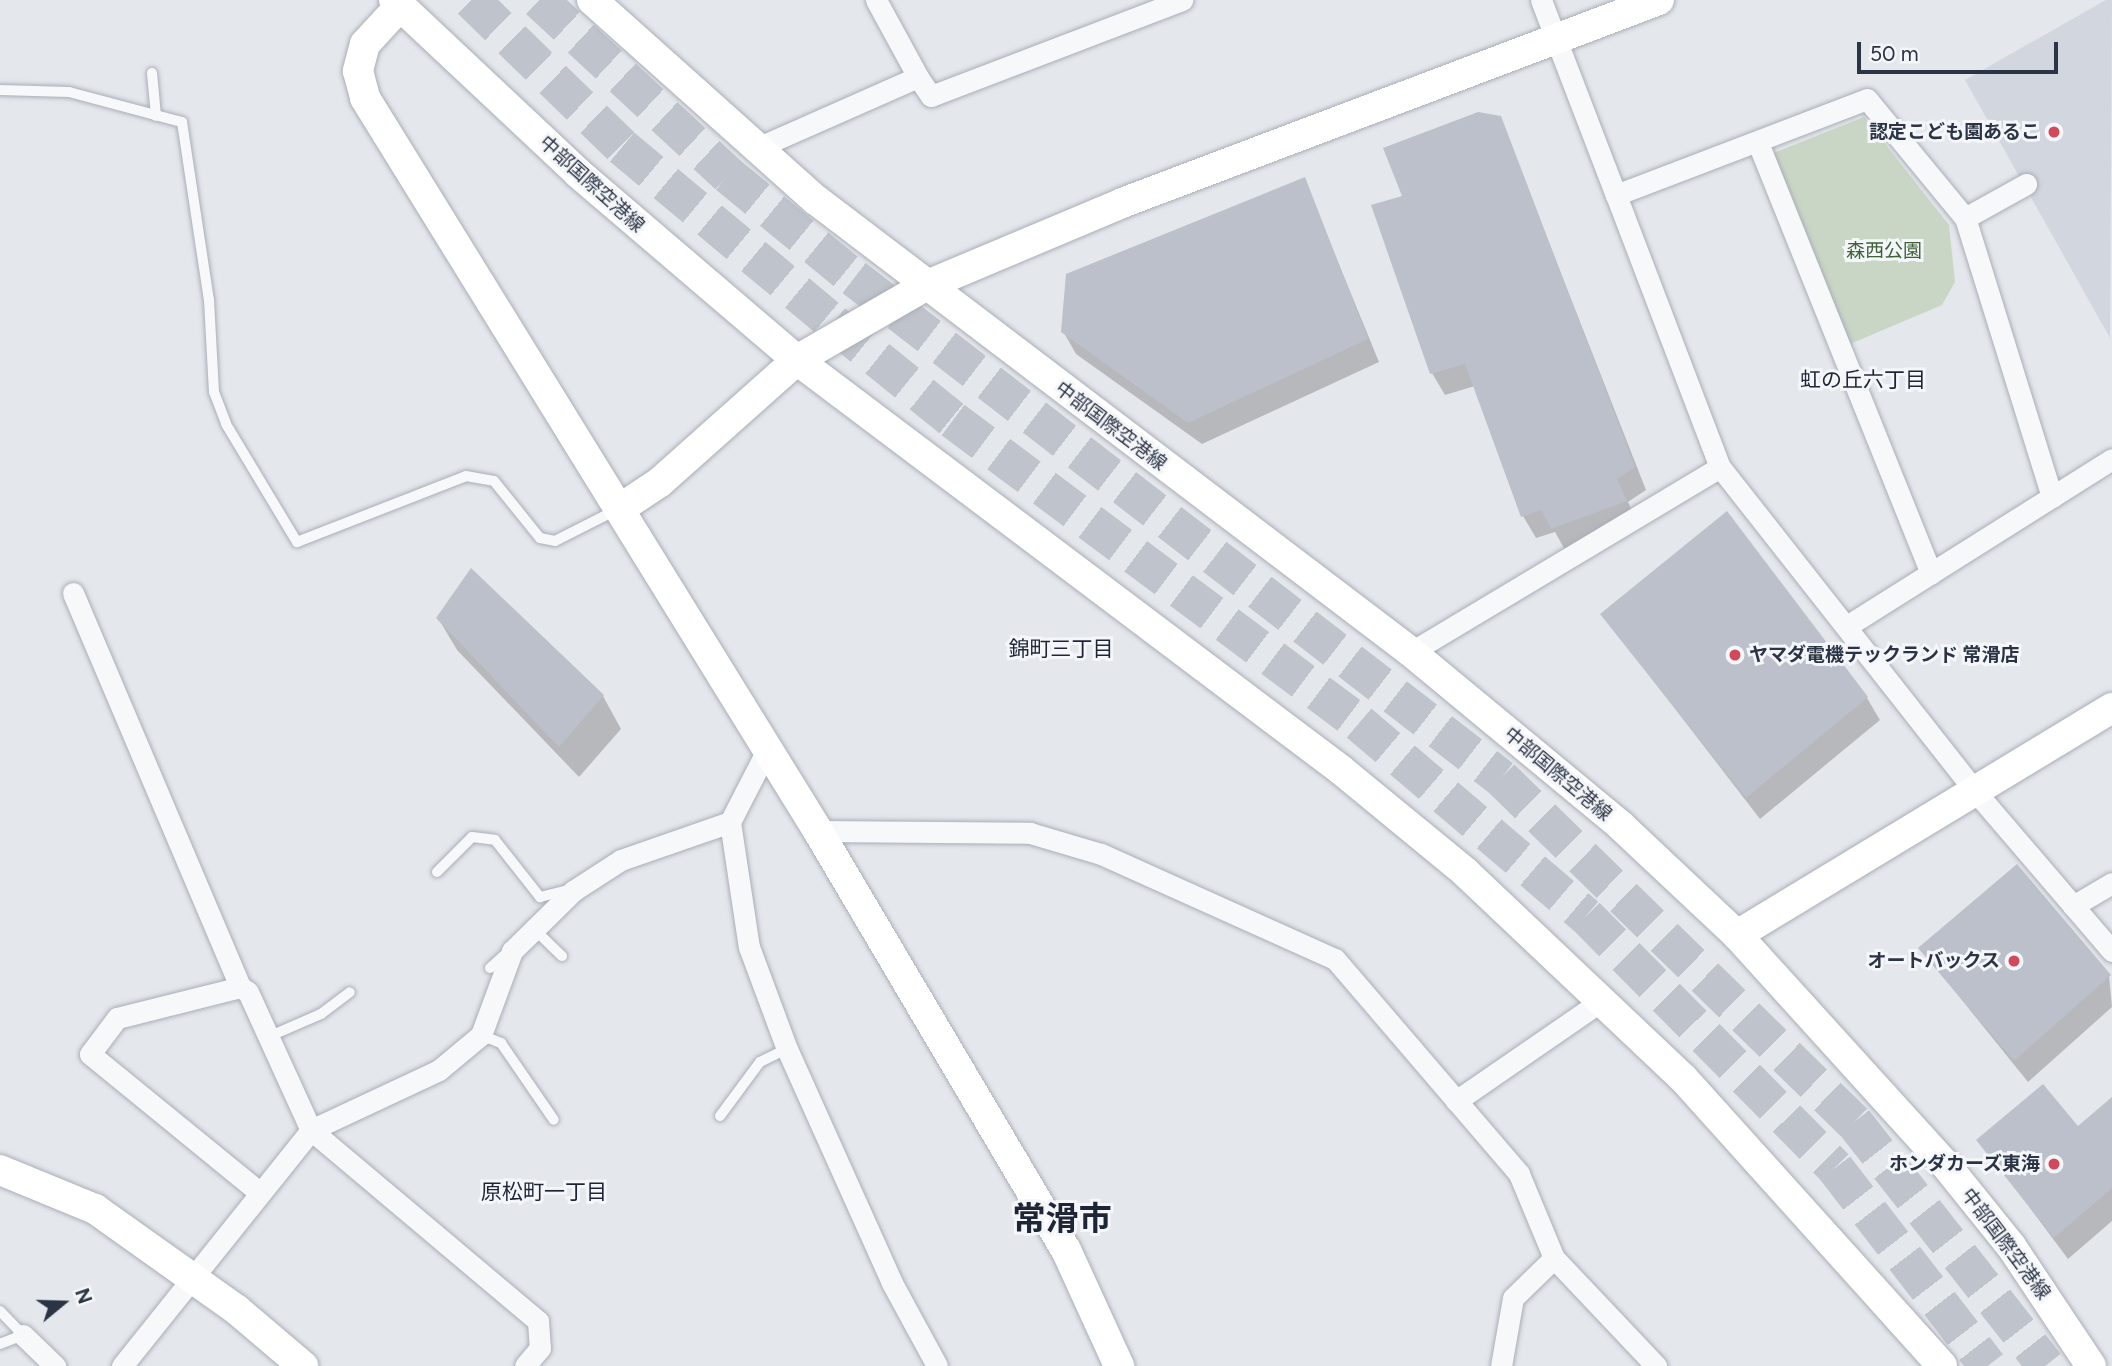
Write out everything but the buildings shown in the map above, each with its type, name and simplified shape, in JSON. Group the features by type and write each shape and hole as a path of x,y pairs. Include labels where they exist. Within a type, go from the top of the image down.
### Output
{"main road":[{"name":"中部国際空港線","path":"592,0 757,148 925,286 1411,652 1621,826 1737,936 1945,1164 2011,1246 2091,1366"},
{"path":"621,508 660,482 797,360 925,286 1122,203 1660,0"},
{"name":"中部国際空港線","path":"397,3 578,173 797,360 1341,770 1604,999 1761,1162 1942,1366"},
{"path":"397,3 365,44 358,71 365,98 621,508 818,831 1066,1250 1119,1366"},
{"path":"1737,936 2112,708"},
{"path":"0,1170 95,1209 190,1275 303,1366"}],"street":[{"path":"876,0 931,96 1182,0"},
{"path":"1541,0 1720,467 1974,790 2112,951"},
{"path":"757,148 918,76"},
{"path":"1616,195 1758,143 1867,99 1965,218 2052,497"},
{"path":"1758,143 1931,574"},
{"path":"1965,218 2026,184"},
{"path":"1847,626 2112,459"},
{"path":"1411,652 1720,467"},
{"path":"73,593 240,987 311,1130 538,1321 540,1348 525,1366"},
{"path":"767,750 730,822 748,947 787,1049 891,1283 937,1366"},
{"path":"122,1366 190,1275 311,1130 439,1070 481,1035 512,951 573,891 621,860 730,822"},
{"path":"818,831 1030,833 1101,854 1335,959 1519,1174 1554,1258 1656,1366"},
{"path":"2073,906 2112,883"},
{"path":"240,987 117,1018 90,1054 259,1192"},
{"path":"1456,1101 1604,999"},
{"path":"1501,1366 1513,1298 1554,1258"},
{"path":"23,1335 55,1366"}],"lane":[{"path":"152,73 156,116"},
{"path":"0,90 69,92 182,122 209,300 214,392 226,424 297,542 466,476 494,481 540,538 555,541 621,508"},
{"path":"437,872 471,837 495,840 540,897 569,885 573,891"},
{"path":"534,928 562,956"},
{"path":"489,968 512,951"},
{"path":"266,1038 321,1014 351,992"},
{"path":"481,1035 501,1043 554,1120"},
{"path":"720,1116 760,1062 787,1049"},
{"path":"0,1311 23,1335 0,1344"}],"shaded area":[{"name":"認定こども園あるこ","path":"2106,0 2112,0 2110,338 1965,80"}],"green space":[{"name":"森西公園","path":"1864,117 1949,225 1955,282 1942,305 1850,344 1771,154"}],"tunnel":[{"path":"471,0 622,147 833,323 953,420 1359,723 1586,916 1835,1168 1988,1366"},
{"path":"539,0 728,175 854,278 1501,778 1854,1122 2046,1366"}],"place":[{"name":"認定こども園あるこ","path":"2054,132"},
{"name":"ヤマダ電機テックランド 常滑店","path":"1735,655"},
{"name":"オートバックス","path":"2014,961"},
{"name":"ホンダカーズ東海","path":"2054,1164"}],"district":[{"name":"虹の丘六丁目","path":"1863,380"},
{"name":"錦町三丁目","path":"1061,649"},
{"name":"原松町一丁目","path":"544,1192"},
{"name":"常滑市","path":"1062,1219"}]}
